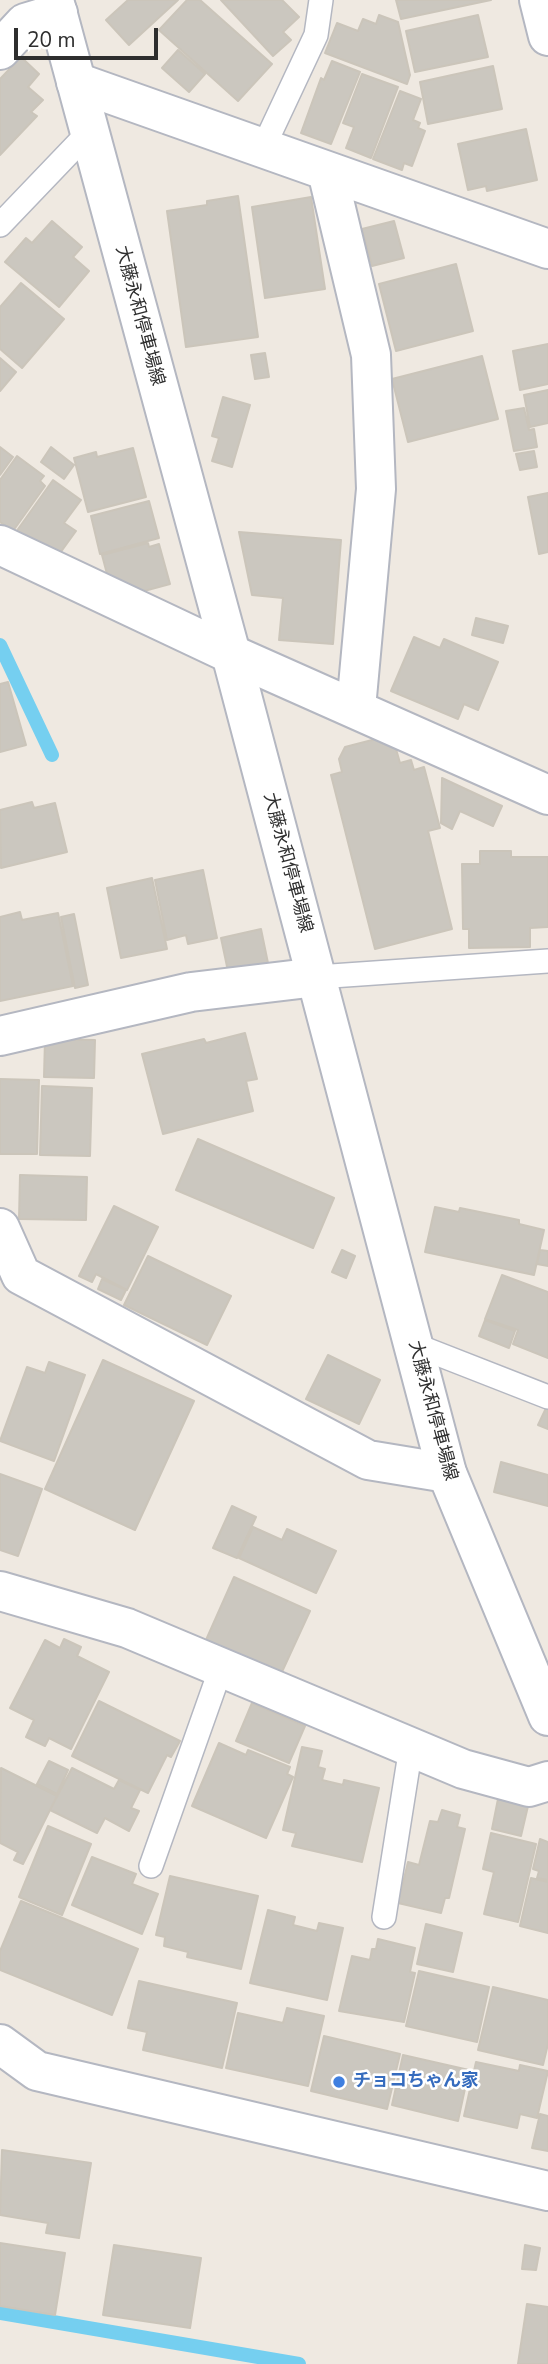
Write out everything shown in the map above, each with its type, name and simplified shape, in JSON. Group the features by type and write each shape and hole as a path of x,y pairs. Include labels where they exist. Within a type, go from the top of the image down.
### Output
{"street":[{"path":"539,0 548,36"},
{"path":"0,50 25,23 56,6"},
{"name":"大藤永和停車場線","path":"56,6 231,654 447,1473 548,1716"},
{"path":"76,82 548,249"},
{"path":"327,171 370,355 376,489 356,708"},
{"path":"0,545 231,654 548,795"},
{"path":"0,1037 191,992 317,977"},
{"path":"0,1228 21,1275 368,1460 447,1473"},
{"path":"0,1591 127,1628 463,1769 529,1787 548,1782"},
{"path":"0,2044 37,2071 548,2191"}],"lane":[{"path":"263,148 316,35 321,0"},
{"path":"0,225 89,132"},
{"path":"317,977 548,961"},
{"path":"415,1345 548,1397"},
{"path":"151,1866 221,1668"},
{"path":"384,1917 411,1747"}],"building":[{"path":"128,0 178,0 129,45 106,20"},
{"path":"187,0 200,0 272,64 238,101 159,30"},
{"path":"221,0 282,0 299,17 283,32 291,40 273,56"},
{"path":"396,0 491,0 401,19"},
{"path":"379,15 398,22 410,75 407,84 325,53 337,23 358,31 363,19 376,24"},
{"path":"478,15 488,57 415,72 406,31"},
{"path":"178,50 205,74 189,92 162,68"},
{"path":"21,57 39,74 28,87 43,100 31,112 37,116 0,155 0,79"},
{"path":"332,61 360,72 331,144 301,133 321,78 324,80"},
{"path":"493,66 502,109 428,124 420,82"},
{"path":"362,74 398,87 371,158 346,148 354,127 343,123"},
{"path":"400,91 421,99 413,120 420,123 418,128 425,131 412,166 404,163 402,170 373,159"},
{"path":"526,129 537,180 487,191 486,186 468,190 458,144"},
{"path":"238,196 258,337 186,347 167,211 207,205 207,201"},
{"path":"311,197 325,289 265,298 252,207"},
{"path":"52,221 82,247 73,257 89,271 59,307 5,262 26,238 32,243"},
{"path":"394,221 404,258 372,266 362,229"},
{"path":"456,264 473,331 396,351 379,284"},
{"path":"21,283 64,319 22,368 0,349 0,307"},
{"path":"548,344 548,384 520,390 513,351"},
{"path":"265,353 269,377 255,379 251,355"},
{"path":"482,356 498,419 408,442 392,379"},
{"path":"0,358 16,372 0,391"},
{"path":"548,390 548,423 530,427 524,395"},
{"path":"223,397 250,405 232,467 212,461 219,438 212,436"},
{"path":"524,408 529,430 534,429 537,447 514,451 506,411"},
{"path":"0,447 13,457 0,475"},
{"path":"51,447 74,465 64,479 41,462"},
{"path":"133,448 146,497 88,512 74,458 96,452 97,457"},
{"path":"534,451 537,467 520,470 516,454"},
{"path":"17,456 44,476 40,481 45,486 13,531 0,522 0,480"},
{"path":"53,480 81,500 64,523 76,531 55,560 16,532"},
{"path":"548,493 548,552 539,554 528,497"},
{"path":"149,501 159,538 100,554 91,516"},
{"path":"239,532 341,540 333,644 279,640 283,598 252,595"},
{"path":"148,543 149,547 159,544 170,584 133,594 130,584 111,589 102,555"},
{"path":"476,618 508,626 503,643 472,635"},
{"path":"414,637 440,648 444,639 498,662 478,710 464,704 458,719 391,691"},
{"path":"8,682 26,745 0,752 0,684"},
{"path":"376,739 396,749 400,763 411,760 414,770 424,767 440,828 428,831 452,929 375,949 331,775 342,772 339,759 345,747"},
{"path":"442,778 502,806 493,826 460,811 452,829 441,823"},
{"path":"32,802 34,808 55,803 67,852 1,868 0,810"},
{"path":"480,851 511,851 511,857 548,857 548,927 530,928 530,947 469,948 469,929 463,929 462,864 480,864"},
{"path":"203,870 217,938 188,944 186,935 167,940 155,880"},
{"path":"152,878 167,949 121,958 107,888"},
{"path":"20,912 22,920 58,913 73,986 0,1001 0,917"},
{"path":"74,914 88,985 75,988 61,917"},
{"path":"261,929 269,968 229,976 221,938"},
{"path":"245,1033 257,1079 246,1081 253,1111 163,1134 142,1054 204,1039 206,1043"},
{"path":"45,1039 95,1040 94,1078 44,1077"},
{"path":"0,1079 39,1080 37,1154 0,1154"},
{"path":"42,1086 92,1088 90,1156 40,1155"},
{"path":"198,1139 334,1198 313,1248 176,1190"},
{"path":"20,1175 87,1177 86,1220 19,1219"},
{"path":"114,1206 158,1227 127,1290 96,1274 92,1282 79,1276"},
{"path":"435,1207 459,1212 460,1208 519,1220 519,1224 544,1230 534,1275 425,1252"},
{"path":"342,1250 355,1256 346,1278 332,1272"},
{"path":"540,1250 548,1251 548,1266 537,1264"},
{"path":"148,1256 231,1296 207,1345 124,1305"},
{"path":"502,1275 548,1292 548,1358 513,1344 518,1330 485,1319"},
{"path":"102,1279 126,1290 121,1300 98,1289"},
{"path":"485,1320 515,1331 509,1348 479,1336"},
{"path":"328,1355 380,1380 359,1424 306,1399"},
{"path":"103,1360 194,1401 135,1530 45,1489"},
{"path":"49,1362 85,1375 54,1461 0,1441 27,1367 45,1373"},
{"path":"548,1407 548,1429 538,1425"},
{"path":"501,1462 548,1475 548,1506 494,1492"},
{"path":"0,1474 42,1489 18,1556 0,1550"},
{"path":"232,1506 256,1517 237,1558 213,1548"},
{"path":"253,1527 282,1540 287,1529 336,1551 316,1593 239,1558"},
{"path":"234,1577 310,1611 281,1674 206,1640"},
{"path":"64,1639 81,1647 77,1656 109,1672 71,1749 49,1738 45,1746 26,1737 34,1720 10,1708 45,1640 60,1648"},
{"path":"99,1701 180,1741 171,1757 167,1755 148,1793 72,1756"},
{"path":"252,1703 305,1726 289,1763 236,1741"},
{"path":"219,1743 246,1755 248,1750 290,1767 287,1774 293,1777 266,1838 192,1806"},
{"path":"302,1747 322,1751 318,1767 325,1769 322,1780 343,1785 344,1780 379,1788 362,1862 292,1846 296,1833 283,1830"},
{"path":"49,1761 68,1770 57,1794 37,1784"},
{"path":"1,1768 57,1796 23,1864 14,1860 18,1852 0,1843"},
{"path":"72,1768 114,1789 119,1780 140,1790 131,1808 139,1811 129,1831 105,1818 97,1833 50,1810"},
{"path":"498,1799 528,1806 521,1836 492,1829"},
{"path":"442,1810 460,1815 457,1827 465,1829 449,1898 445,1898 441,1913 398,1903 408,1862 419,1865 430,1821 438,1822"},
{"path":"48,1826 91,1844 62,1915 19,1897"},
{"path":"491,1833 536,1844 518,1922 484,1914 494,1872 483,1869"},
{"path":"540,1839 548,1842 548,1880 537,1878 539,1871 533,1869"},
{"path":"92,1857 136,1874 132,1884 158,1894 142,1934 72,1905"},
{"path":"170,1876 258,1896 241,1969 187,1957 188,1952 164,1946 165,1937 156,1935"},
{"path":"531,1878 548,1882 548,1933 520,1926"},
{"path":"21,1901 138,1949 112,2015 0,1970 0,1951"},
{"path":"268,1910 295,1917 293,1925 317,1931 319,1923 343,1928 327,2000 250,1983"},
{"path":"426,1924 462,1933 453,1972 417,1964"},
{"path":"378,1939 415,1948 410,1972 415,1973 404,2022 339,2011 352,1956 370,1960"},
{"path":"419,1971 489,1987 477,2042 406,2026"},
{"path":"139,1981 237,2003 222,2068 143,2050 147,2032 128,2028"},
{"path":"493,1987 548,2000 548,2044 543,2065 478,2050"},
{"path":"287,2008 324,2016 308,2086 226,2068 238,2013 283,2023"},
{"path":"324,2036 400,2054 387,2109 311,2091"},
{"path":"403,2055 469,2070 458,2121 392,2105"},
{"path":"476,2062 519,2071 520,2065 548,2071 537,2118 520,2114 517,2128 464,2116"},
{"path":"540,2114 548,2116 548,2151 532,2148"},
{"path":"2,2150 91,2163 79,2238 46,2233 48,2223 0,2215"},
{"path":"0,2243 65,2253 55,2315 0,2306"},
{"path":"114,2245 201,2258 190,2328 103,2315"},
{"path":"525,2245 540,2248 536,2270 522,2269"},
{"path":"527,2304 548,2307 548,2364 518,2364"}],"waterway":[{"path":"0,645 52,755"},
{"path":"0,2313 299,2364"}],"place":[{"name":"チョコちゃん家","path":"339,2082"}]}
